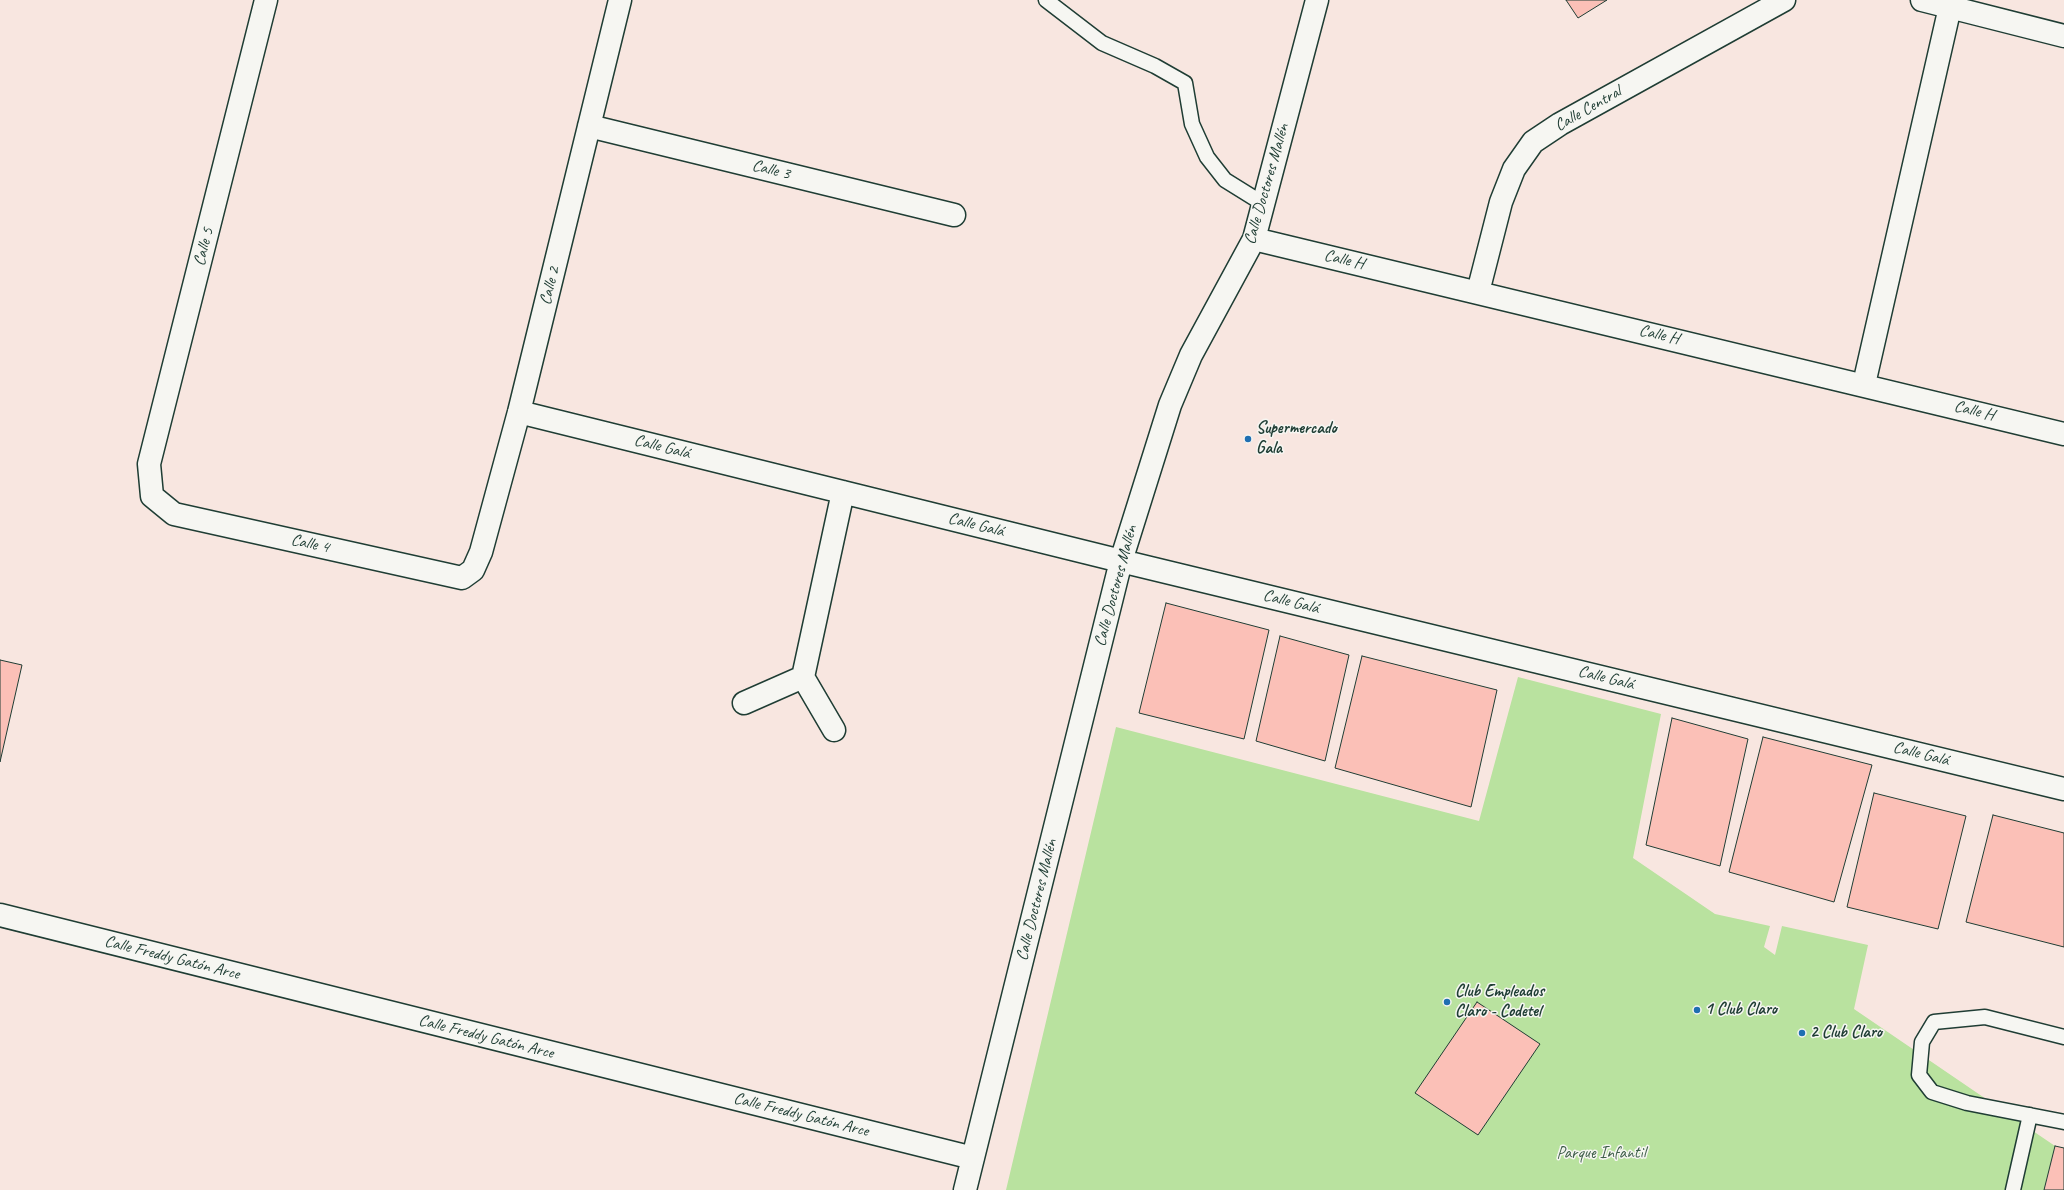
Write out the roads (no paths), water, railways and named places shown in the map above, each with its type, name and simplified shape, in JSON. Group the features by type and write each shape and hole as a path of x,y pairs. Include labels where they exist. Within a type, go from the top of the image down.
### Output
{"street":[{"name":"Calle 5","path":"152,496 149,464 266,0"},
{"name":"Calle 2","path":"473,570 481,552 519,412 620,0"},
{"name":"Calle Doctores Mallén","path":"965,1190 1121,561 1170,405 1191,355 1254,239 1262,203 1317,0"},
{"name":"Calle Central","path":"1478,292 1501,202 1514,169 1533,142 1560,124 1784,0"},
{"path":"1922,0 2064,36"},
{"path":"1864,384 1950,7"},
{"name":"Calle 3","path":"590,126 954,215"},
{"name":"Calle H","path":"1254,239 1864,384 2064,434"},
{"name":"Calle Galá","path":"519,412 1121,561 2064,789"},
{"path":"834,730 803,678 843,492"},
{"name":"Calle 4","path":"152,496 174,514 462,578 473,570"},
{"path":"744,703 803,678"},
{"name":"Calle Freddy Gatón Arce","path":"0,915 973,1158"}],"lane":[{"path":"1046,0 1102,43 1155,66 1185,82 1192,124 1207,157 1224,180 1262,203"},
{"path":"2064,1037 1985,1017 1934,1022 1922,1042 1919,1075 1932,1092 1967,1103 2064,1122"},
{"path":"2013,1190 2030,1115"}],"place":[{"name":"Supermercado Gala","path":"1248,439"},
{"name":"Club Empleados Claro - Codetel","path":"1447,1002"},
{"name":"1 Club Claro","path":"1697,1010"},
{"name":"2 Club Claro","path":"1802,1033"}],"park label":[{"name":"Parque Infantil","path":"1601,1154"}]}
